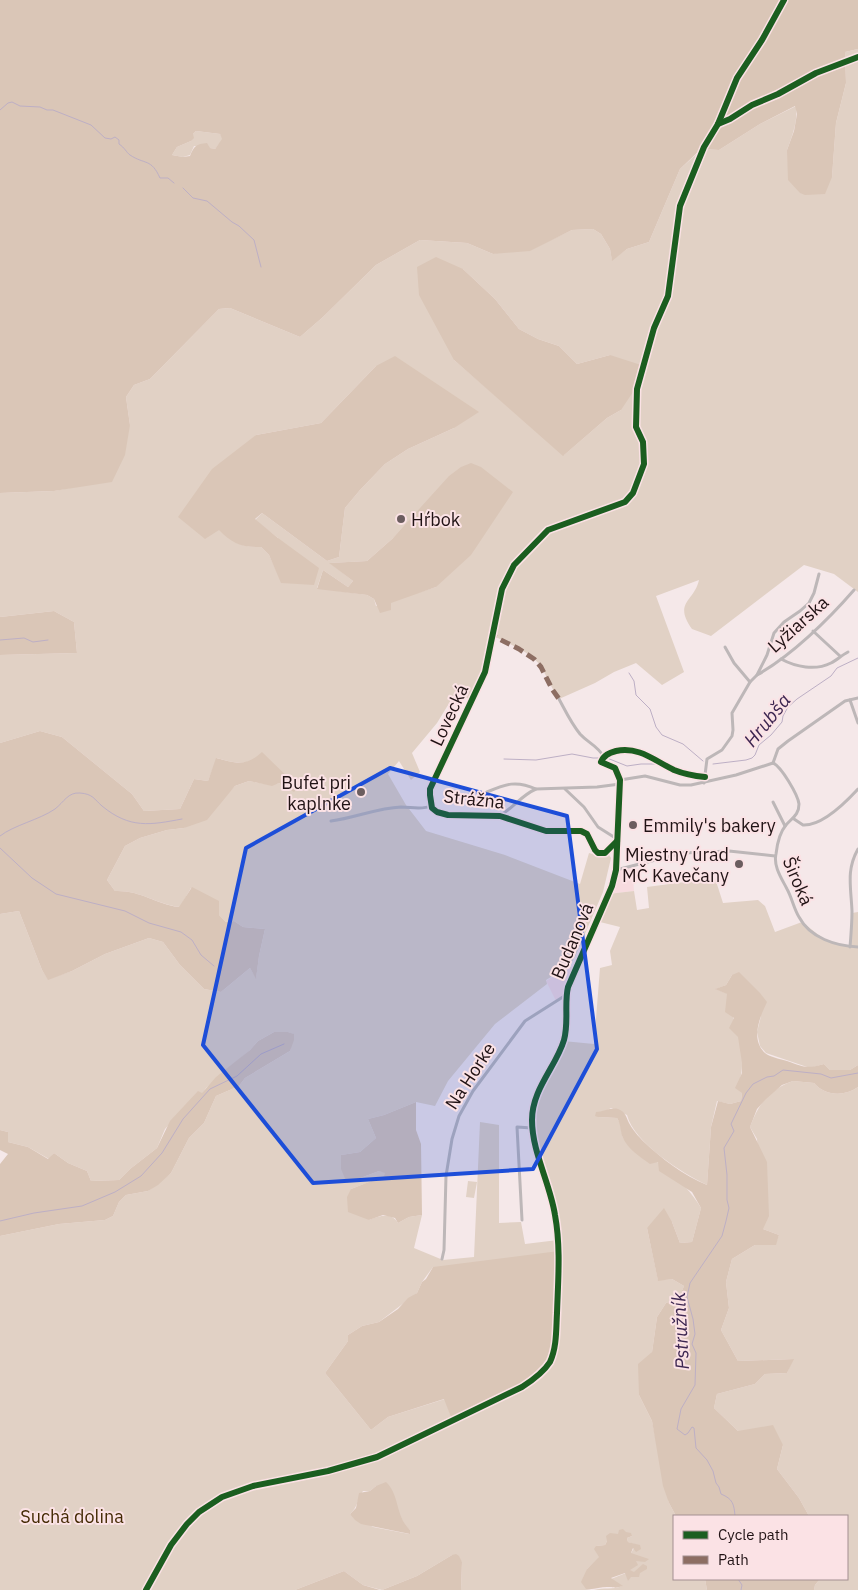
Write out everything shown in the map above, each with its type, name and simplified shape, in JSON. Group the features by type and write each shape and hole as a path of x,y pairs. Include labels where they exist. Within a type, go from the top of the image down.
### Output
{"street":[{"path":"704,783 708,759 722,750 732,736 732,713 750,682 757,675 767,655 774,633 784,622 809,603 814,594 819,574"},
{"name":"Lyžiarska","path":"757,675 781,659 827,620 854,590"},
{"path":"813,631 840,656"},
{"name":"Lovecká","path":"431,806 431,785 482,680 494,636"},
{"path":"725,647 734,663 750,682"},
{"path":"781,659 800,666 814,668 831,663 848,652"},
{"path":"773,763 778,750 788,740 845,701 858,698"},
{"path":"559,699 570,722 585,740 597,746 604,757"},
{"path":"850,700 858,722"},
{"path":"620,782 615,768 601,762 611,752 634,750 678,771 705,777"},
{"path":"500,816 528,792 536,789 598,788 645,776 680,785 704,783 773,763 778,766 798,797 799,806 794,819 785,826 775,856"},
{"name":"Budanová","path":"146,1590 171,1545 187,1524 200,1512 222,1497 246,1488 328,1471 377,1457 522,1387 542,1372 550,1362 555,1347 559,1272 558,1240 552,1200 534,1139 532,1112 537,1095 560,1051 566,1032 566,995 571,980 612,886 616,870 620,782"},
{"path":"487,792 509,783 523,784 536,789"},
{"path":"565,788 584,807 598,827 617,840"},
{"path":"794,819 803,824 819,822 858,788"},
{"path":"773,802 785,826"},
{"name":"Strážna","path":"332,821 387,809 431,806 437,812 448,815 500,816 546,831 584,831 598,853 605,853 617,840"},
{"path":"850,947 852,913 850,873 851,863 858,848"},
{"name":"Široká","path":"616,870 671,854 733,851 775,856 781,880 802,922 825,940 850,947 858,947"},
{"name":"Na Horke","path":"442,1259 444,1250 446,1176 452,1139 461,1112 473,1091 525,1021 566,995"},
{"path":"522,1220 517,1127 532,1128"}],"highlighted area":[{"path":"390,768 567,816 597,1049 533,1169 313,1183 203,1045 246,848"}],"shaded area":[{"path":"0,0 858,0 858,49 845,52 846,83 836,123 832,177 825,194 805,195 800,193 788,180 787,150 794,131 797,114 795,106 760,124 719,150 701,149 680,169 649,242 627,249 612,261 610,249 601,234 593,229 572,230 530,251 493,254 467,243 420,240 376,265 300,337 230,308 219,309 150,379 134,385 126,397 130,425 125,455 112,482 54,491 0,493","holes":["196,131 220,134 222,139 215,149 210,148 207,143 203,143 196,146 190,156 172,155 177,147 191,141"]},
{"path":"436,257 463,269 495,299 519,329 538,339 559,346 577,364 610,355 641,365 635,389 621,410 607,418 563,456 454,360 419,295 417,267"},
{"path":"395,356 479,412 454,428 408,449 385,464 345,508 339,557 327,561 262,513 255,519 319,568 314,585 281,583 269,555 261,547 248,547 237,544 219,530 205,539 178,517 212,469 256,435 321,423 376,366"},
{"path":"471,463 481,467 513,492 471,555 436,587 391,603 391,610 380,613 374,599 367,595 317,589 323,570 348,587 353,581 329,563 367,561 392,539 449,476 461,467"},
{"path":"54,611 74,622 77,653 0,655 0,617"},
{"path":"40,731 62,737 132,794 144,811 180,809 194,779 208,781 216,758 246,762 262,752 298,787 294,792 279,783 272,786 249,781 235,786 207,820 184,828 167,830 140,838 125,846 107,880 115,891 133,893 179,907 192,887 219,901 219,915 226,922 234,921 243,927 265,929 256,979 250,968 221,992 204,989 180,965 163,942 149,938 105,954 72,971 48,980 42,970 19,911 0,914 0,743"},
{"path":"632,865 634,891 608,894 616,870"},
{"path":"569,966 575,969 566,995 556,1001 546,981"},
{"path":"739,972 767,1002 759,1021 757,1035 760,1047 765,1053 805,1067 824,1064 830,1070 850,1070 858,1065 858,1087 853,1090 835,1094 824,1091 814,1083 793,1081 782,1085 757,1109 750,1127 767,1162 769,1216 763,1229 779,1235 776,1245 755,1245 732,1259 726,1282 729,1308 721,1330 738,1361 794,1359 787,1373 765,1374 755,1384 717,1394 714,1408 738,1431 773,1425 783,1445 777,1469 799,1498 808,1515 675,1515 669,1503 663,1486 652,1421 639,1395 638,1364 652,1352 657,1317 666,1303 679,1298 684,1286 672,1279 658,1281 647,1228 664,1208 680,1243 692,1242 701,1208 692,1192 659,1171 658,1162 650,1164 631,1149 623,1138 617,1118 595,1116 596,1112 613,1109 621,1110 636,1133 650,1148 681,1171 707,1185 711,1127 718,1101 730,1104 741,1101 742,1093 735,1088 742,1073 742,1063 738,1037 729,1028 734,1018 725,1012 727,994 715,989 726,985 732,975"},
{"path":"274,1032 294,1034 290,1051 245,1078 239,1086 216,1096 204,1123 189,1138 171,1173 158,1185 148,1191 126,1195 119,1202 113,1216 105,1220 59,1224 0,1236 0,1164 8,1154 0,1150 0,1130 8,1132 8,1142 28,1147 48,1159 54,1153 68,1163 87,1171 91,1181 119,1180 157,1148 170,1121 198,1091 202,1093 216,1077 250,1050 258,1041"},
{"path":"416,1102 416,1130 421,1144 422,1215 409,1217 398,1223 395,1218 383,1215 369,1220 348,1212 347,1197 351,1189 384,1176 385,1173 379,1171 347,1183 341,1169 341,1155 360,1152 376,1138 368,1119 384,1115"},
{"path":"559,1251 553,1355 530,1382 452,1420 444,1399 388,1417 371,1430 325,1373 348,1341 348,1335 362,1326 379,1322 398,1309 408,1298 417,1293 422,1282 433,1267"},
{"path":"386,1482 394,1493 402,1518 410,1530 410,1534 361,1524 350,1514 356,1508 359,1493 370,1491"},
{"path":"623,1529 631,1533 632,1536 627,1538 628,1542 640,1545 641,1549 636,1552 633,1548 631,1553 649,1559 645,1562 636,1561 638,1565 630,1570 634,1572 643,1564 647,1566 647,1569 640,1573 639,1577 631,1577 628,1581 625,1573 611,1578 623,1586 586,1589 581,1582 587,1569 599,1557 594,1549 596,1546 605,1545 607,1541 606,1536 610,1533 618,1534 619,1530"},
{"path":"456,1554 462,1562 461,1590 382,1590 417,1576"},
{"path":"344,1571 363,1585 380,1590 295,1590"},
{"path":"705,1580 819,1580 814,1590 707,1590"}],"green space":[{"name":"Suchá dolina","path":"858,49 858,592 834,574 804,565 711,636 692,629 684,613 686,603 699,580 656,596 684,672 662,685 636,663 559,699 540,665 535,660 518,648 494,636 485,672 471,700 456,692 437,723 412,753 420,772 411,780 399,761 388,774 406,805 426,831 505,855 580,884 589,853 609,855 611,858 603,892 575,957 569,966 546,980 547,984 495,1024 448,1081 435,1106 416,1102 384,1115 368,1119 376,1138 360,1152 341,1155 347,1183 379,1171 386,1172 385,1176 351,1189 369,1220 381,1216 389,1216 398,1223 409,1217 422,1215 414,1248 443,1260 474,1257 480,1122 499,1125 499,1223 521,1222 525,1244 558,1240 555,1215 534,1139 533,1107 563,1041 594,1044 600,968 612,965 610,951 620,927 596,921 608,894 634,891 637,910 649,908 647,887 715,878 723,903 758,900 765,906 775,932 802,922 825,940 850,947 852,913 858,912 858,1065 850,1070 830,1070 824,1064 810,1068 766,1053 760,1046 757,1032 761,1016 732,975 726,985 716,989 728,994 729,1006 738,1033 742,1058 739,1083 742,1093 741,1101 730,1104 717,1101 711,1127 707,1185 660,1156 639,1136 631,1126 627,1115 611,1108 598,1117 617,1118 623,1138 656,1161 676,1178 694,1197 701,1208 692,1242 680,1243 672,1222 647,1228 658,1280 672,1279 684,1286 679,1298 666,1303 657,1317 652,1352 639,1395 652,1421 669,1503 675,1515 673,1515 673,1580 705,1580 707,1590 594,1590 622,1586 611,1579 626,1573 628,1576 634,1573 629,1570 631,1553 634,1548 640,1549 640,1546 628,1542 627,1538 632,1536 618,1534 607,1541 605,1545 596,1546 600,1557 587,1569 586,1589 591,1590 461,1590 462,1562 452,1555 417,1576 382,1590 363,1585 344,1571 295,1590 0,1590 0,1236 59,1224 105,1220 113,1216 119,1202 126,1195 148,1191 171,1173 189,1138 204,1123 216,1096 239,1086 245,1078 290,1051 293,1034 274,1032 258,1041 206,1088 202,1094 198,1092 165,1129 157,1148 119,1180 91,1181 87,1171 68,1163 54,1153 49,1159 28,1147 8,1142 8,1132 0,1130 0,914 19,911 42,970 48,979 72,971 105,954 149,938 163,942 180,965 204,989 221,992 250,968 256,978 265,929 243,927 234,921 226,922 191,888 180,907 133,893 115,891 107,880 125,846 140,838 167,830 184,828 222,800 235,786 249,781 271,785 279,783 294,791 254,760 240,763 217,758 208,781 194,779 180,809 144,811 132,794 62,737 40,731 0,743 0,655 77,653 74,622 54,611 0,617 0,493 54,491 75,487 130,425 126,397 134,385 150,379 219,309 230,308 300,337 376,265 420,240 467,243 493,254 553,239 572,230 593,229 601,234 610,249 612,260 627,249 649,242 680,169 702,149 719,150 760,124 796,106 793,134 787,150 832,177 836,123 846,83 845,52","holes":["463,269 495,299 519,329 538,339 559,346 577,364 610,355 621,410 607,418 564,455 454,360","376,366 454,428 408,449 385,464 360,490 345,508 339,557 327,561 262,513 255,520 278,538 282,583 269,555 261,547 238,543 219,529 256,435 321,423","436,492 436,587 376,606 374,599 367,595 317,588 323,570 348,587 353,581 330,563 367,561 392,539","433,1267 452,1420 445,1399 388,1417 371,1430 325,1373 348,1341 348,1335 362,1326 379,1322 417,1293 422,1282","376,1486 399,1515 402,1523 410,1530 409,1534 373,1527 350,1514 363,1491 370,1491"]},
{"path":"196,131 220,134 223,139 215,149 194,146 190,155 183,157 172,155 177,147 191,141"},
{"path":"793,1081 814,1083 824,1091 835,1094 841,1094 858,1087 858,1590 814,1590 819,1580 848,1580 848,1515 808,1515 799,1498 777,1469 783,1445 738,1431 714,1408 717,1394 755,1384 765,1374 787,1373 793,1359 738,1361 721,1330 729,1308 726,1282 732,1259 755,1245 775,1245 779,1235 763,1229 757,1139 750,1127 757,1111 766,1098"},
{"path":"468,1181 477,1182 474,1198 466,1197"}],"waterway":[{"path":"0,110 12,102 20,106 53,110 91,125 105,138 111,139 115,137 119,140 119,144 129,154 154,167 160,178 168,178 174,183"},
{"path":"183,188 193,198 207,201 254,240 261,267"},
{"path":"0,640 24,638 33,642 48,640"},
{"name":"Hrubša","path":"713,764 752,758 759,745 782,722 788,707 831,676 837,668 858,658"},
{"name":"Hrubša","path":"629,673 634,681 636,695 650,709 656,727 662,735 683,744 703,761"},
{"name":"Hrubša","path":"504,759 536,760 572,754 602,758"},
{"name":"Hrubša","path":"607,758 627,766 659,764"},
{"name":"Hrubša","path":"668,769 680,776 699,780"},
{"path":"0,836 49,813 69,796 76,793 91,796 112,813 131,822 150,824 182,819"},
{"path":"0,848 32,878 56,894 125,911 149,923 181,932 192,940 201,955 214,966"},
{"path":"0,1221 34,1213 82,1206 115,1192 141,1176 162,1153 183,1119 210,1089 237,1076 261,1054 284,1044"},
{"name":"Pstružník","path":"735,1515 732,1502 721,1494 713,1471 707,1460 696,1448 694,1428 692,1427 685,1435 677,1429 681,1409 695,1385 696,1353 692,1344 695,1334 687,1297 690,1283 722,1236 729,1208 724,1148 734,1131 731,1124 746,1093 753,1084 767,1077 774,1076 783,1070 821,1074 831,1078 858,1073"},
{"name":"Pstružník","path":"739,1580 742,1585 741,1590"}],"marked path":[{"path":"495,630 493,636 534,659 541,667 559,699"}],"cycle path":[{"path":"617,841 605,853 598,853 587,834 581,831 546,831 500,816 448,815 437,812 432,808 430,789 485,672 502,589 514,565 548,530 625,502 633,493 644,464 643,442 636,427 637,389 654,328 668,296 680,206 704,147 718,124 737,78 762,40 784,0"},
{"path":"718,124 816,73 858,57"},
{"path":"146,1590 171,1545 187,1524 199,1512 222,1497 253,1486 328,1471 377,1457 522,1387 544,1370 550,1362 554,1350 556,1332 559,1252 553,1203 538,1156 532,1120 536,1098 564,1040 568,987 612,886 616,870 620,780 615,768 601,762 605,756 616,751 639,752 678,771 689,775 705,777"}],"place":[{"name":"Hŕbok","path":"401,519"},
{"name":"Bufet pri kaplnke","path":"361,792"},
{"name":"Emmily's bakery","path":"633,825"},
{"name":"Miestny úrad MČ Kavečany","path":"739,864"}]}
